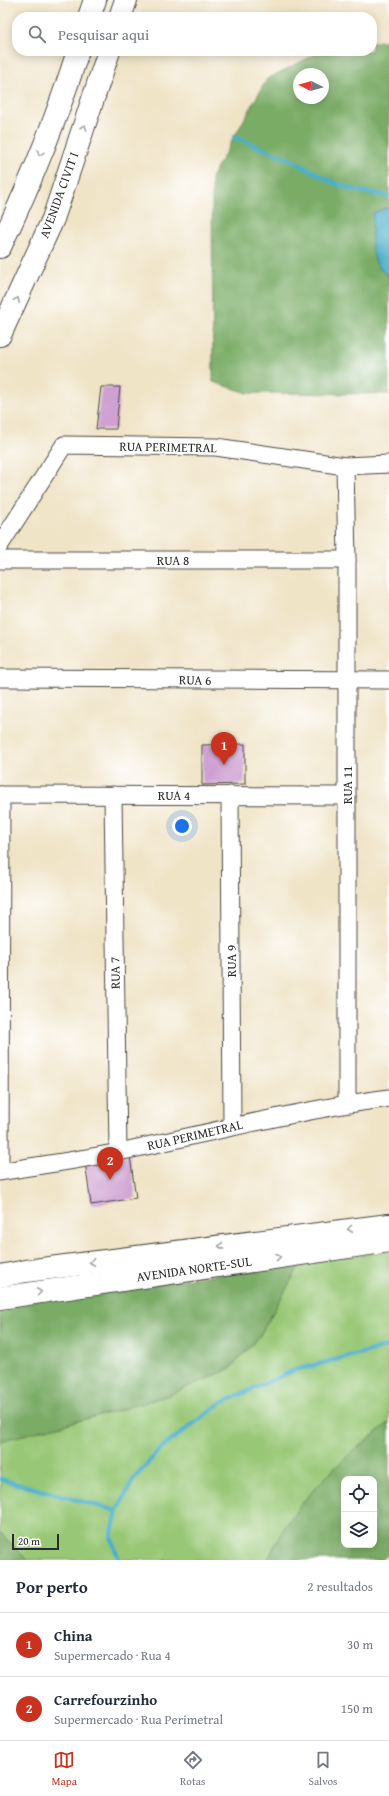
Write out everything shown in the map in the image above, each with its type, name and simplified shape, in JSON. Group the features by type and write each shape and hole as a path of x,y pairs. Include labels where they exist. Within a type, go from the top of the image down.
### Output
{"main road":[{"path":"90,12 94,0"},
{"path":"122,12 126,0"},
{"path":"0,247 20,205 70,78 77,56"},
{"name":"AVENIDA CIVIT I","path":"0,335 53,219 107,56"},
{"name":"AVENIDA NORTE-SUL","path":"0,1276 26,1271 389,1225"},
{"name":"AVENIDA NORTE-SUL","path":"0,1298 389,1241"}],"street":[{"name":"RUA PERIMETRAL","path":"0,545 64,445 216,447 345,466 389,464"},
{"name":"RUA 11","path":"345,466 347,560 347,1103"},
{"name":"RUA 8","path":"0,560 347,560"},
{"name":"RUA 6","path":"0,678 347,681 389,680"},
{"name":"RUA 4","path":"0,795 347,796"},
{"path":"0,795 0,1172"},
{"name":"RUA 7","path":"113,795 118,1152"},
{"name":"RUA 9","path":"230,795 232,1126"},
{"name":"RUA PERIMETRAL","path":"0,1172 118,1152 232,1126 347,1103 389,1098"}],"green space":[{"path":"389,39 389,207 373,213 385,274 389,276 389,394 248,393 213,382 212,176 267,79 312,56 377,56 377,42"},
{"path":"389,1251 389,1423 359,1446 318,1485 283,1530 268,1560 27,1560 0,1532 0,1441 116,1411 169,1395 230,1369 259,1337 301,1263"},
{"path":"301,1263 259,1337 230,1368 169,1395 116,1411 0,1441 0,1305"},
{"path":"389,1423 389,1553 382,1560 268,1560 281,1533 305,1500 331,1472 359,1446"},
{"path":"0,1532 27,1560 0,1560"}],"water":[{"path":"389,207 389,276 382,271 377,264 372,248 372,239 373,213"}],"building":[{"path":"101,387 120,387 116,429 96,429"},
{"path":"245,744 245,784 202,785 202,745"},
{"path":"130,1156 136,1198 91,1205 85,1162"}],"waterway":[{"path":"234,137 289,159 334,183 358,191 389,196"},
{"path":"119,1560 111,1537 117,1511 133,1480 161,1448 221,1403 295,1370 389,1346"},
{"path":"0,1479 117,1511"}],"place":[{"name":"China","path":"224,765"},
{"name":"Carrefourzinho","path":"110,1180"}]}
